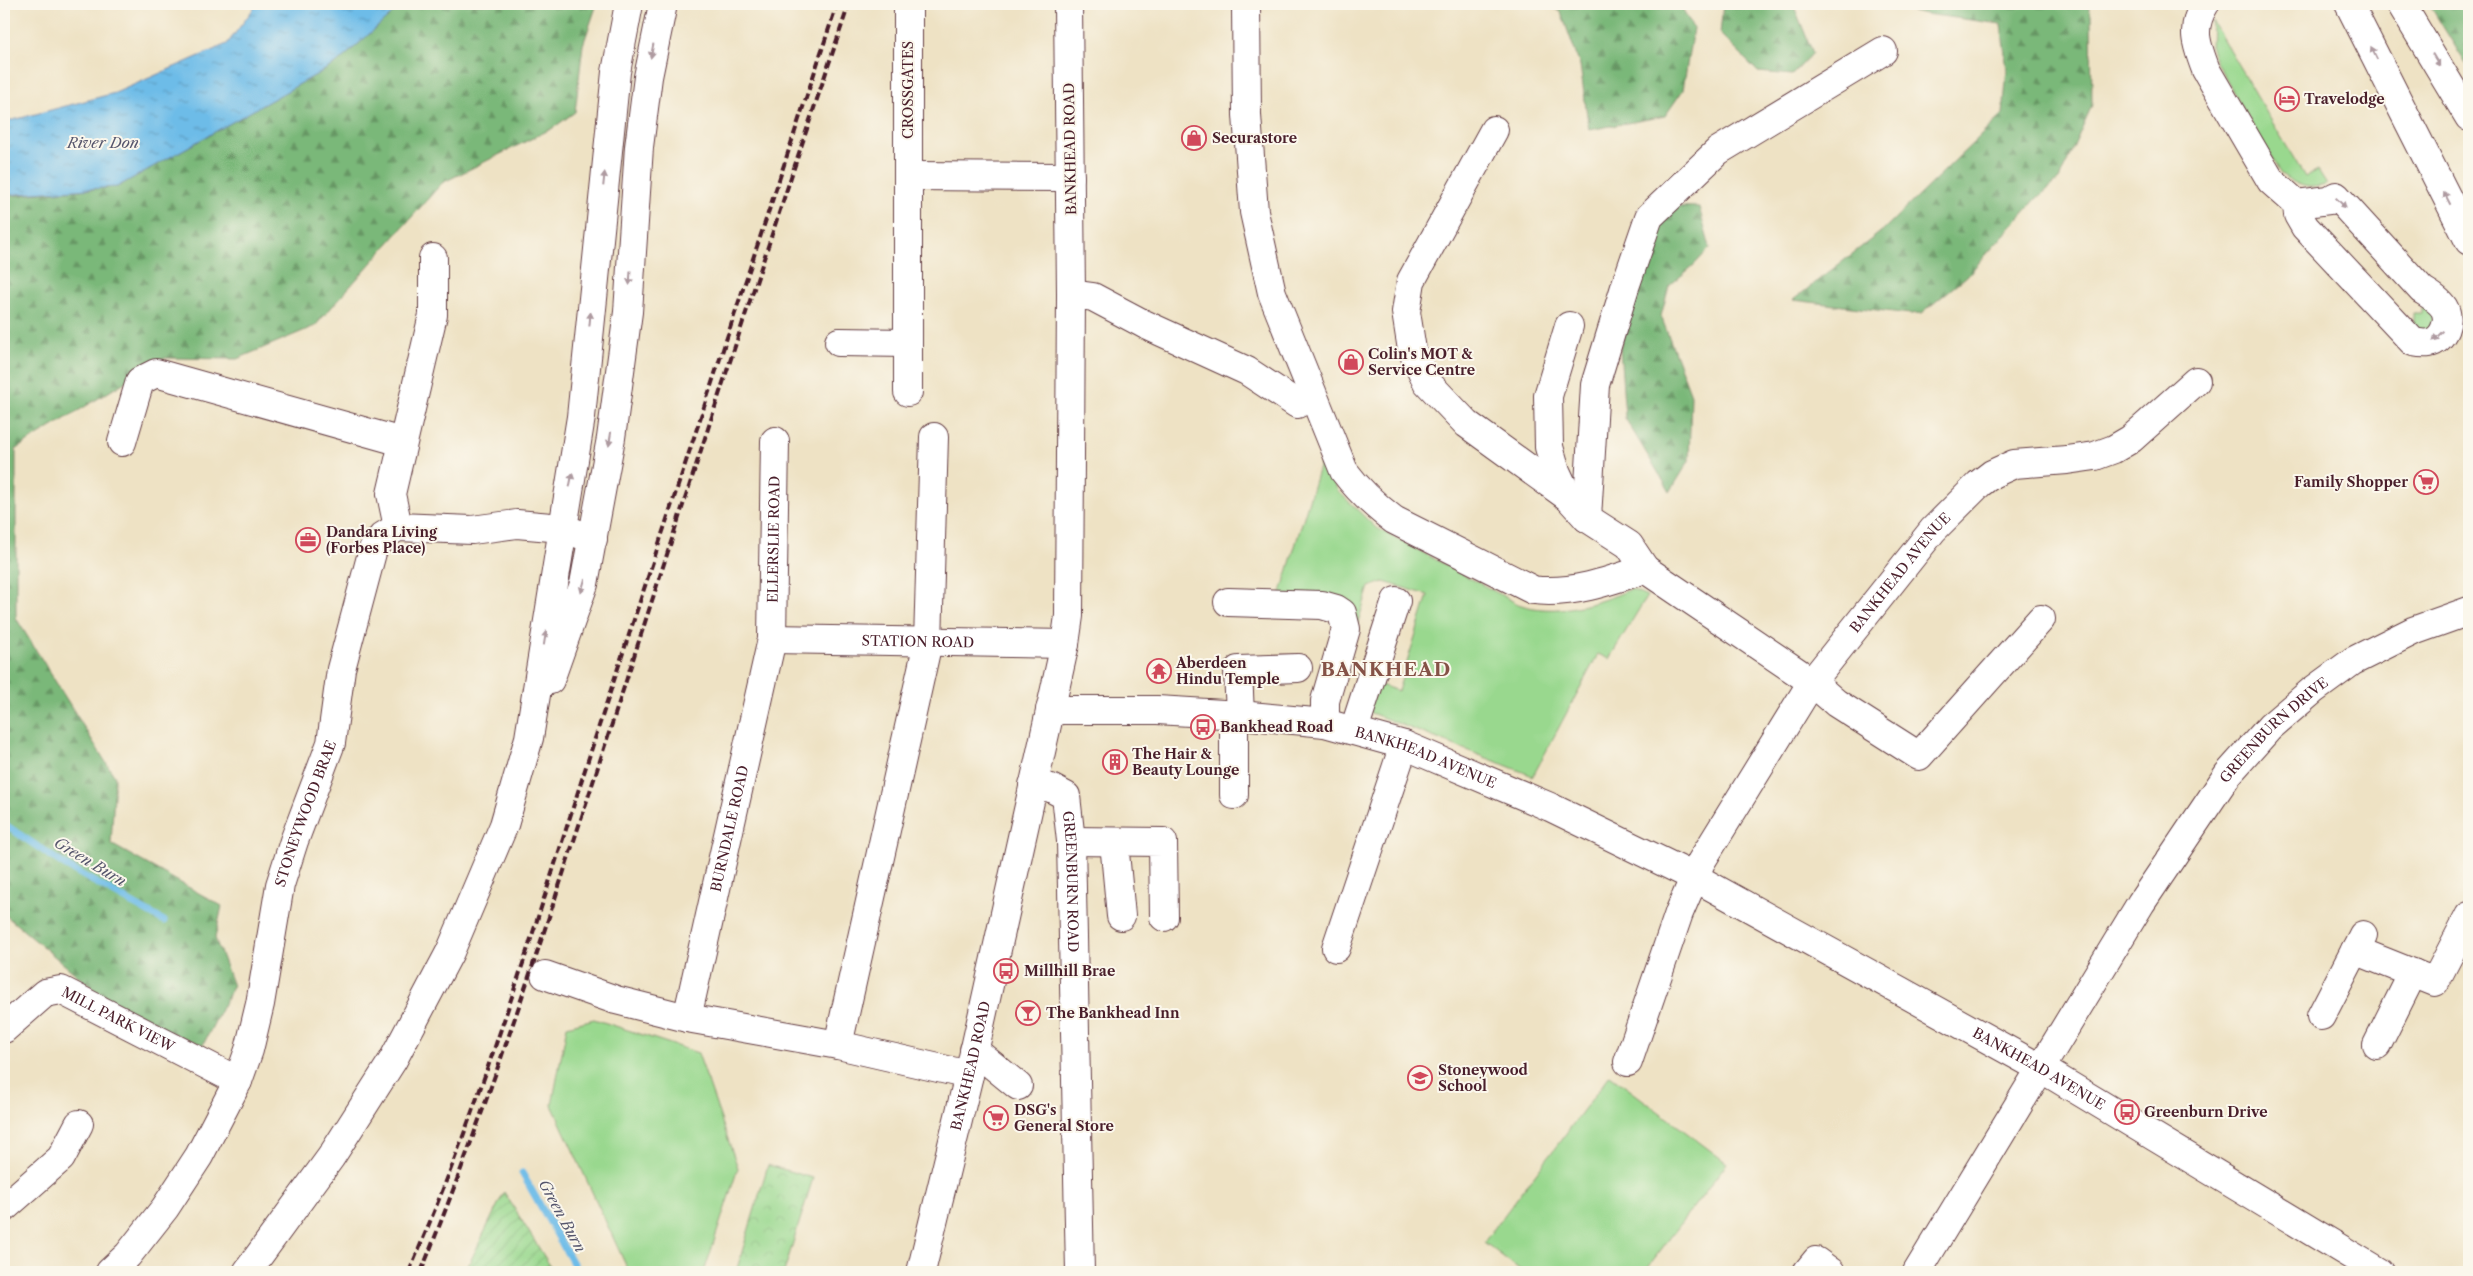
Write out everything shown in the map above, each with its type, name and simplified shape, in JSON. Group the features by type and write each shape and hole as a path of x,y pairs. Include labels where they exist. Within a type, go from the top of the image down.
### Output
{"street":[{"path":"529,738 581,417 616,72 629,4"},
{"path":"247,1272 332,1157 374,1092 416,1020 462,925 504,825 529,738 584,584 594,539 611,438 628,312 639,147 648,77 663,4"},
{"name":"CROSSGATES","path":"908,4 908,392"},
{"name":"BANKHEAD ROAD","path":"921,1272 971,1062 1065,644 1069,616 1071,294 1068,4"},
{"path":"1246,4 1247,114 1256,221 1272,293 1344,471 1358,491 1394,520 1533,590 1551,593 1605,582 1645,569"},
{"path":"2205,4 2197,17 2196,36 2206,70 2271,181 2296,204 2298,215 2305,227 2413,342 2431,343 2439,337 2446,328 2447,318 2444,308 2437,300 2422,290 2336,196 2329,200 2296,204"},
{"path":"2349,4 2469,241"},
{"path":"2401,4 2469,117"},
{"path":"1587,518 1594,385 1649,217 1718,151 1883,51"},
{"path":"1494,130 1411,281 1406,312 1412,350 1427,382 1467,424 1568,496 1587,518 1629,545 1645,569 1812,682 1836,703 1919,756 2041,619"},
{"path":"909,176 1070,177"},
{"path":"432,258 433,314 391,494 398,527 472,530 517,524 562,528 594,539"},
{"path":"1071,294 1092,297 1144,324 1256,375 1297,404"},
{"path":"1568,496 1556,471 1549,447 1548,396 1569,326"},
{"path":"839,342 908,343"},
{"path":"122,442 140,381 156,373 402,442"},
{"name":"BANKHEAD AVENUE","path":"1694,876 1812,682 1933,530 1979,484 1992,474 2014,464 2067,460 2095,456 2114,450 2131,439 2196,381"},
{"path":"838,1045 928,642 934,437"},
{"name":"ELLERSLIE ROAD","path":"772,639 775,442"},
{"name":"STONEYWOOD BRAE","path":"110,1272 128,1255 165,1208 199,1156 238,1081 249,1050 260,1004 280,884 331,743 341,669 373,549 383,536 398,527"},
{"path":"1354,730 1396,601"},
{"path":"1228,602 1322,605 1336,608 1342,613 1346,629 1325,701 1325,723"},
{"name":"GREENBURN DRIVE","path":"1917,1272 2042,1069 2141,903 2228,774 2248,750 2291,709 2353,661 2412,631 2469,611"},
{"name":"STATION ROAD","path":"772,639 1065,644"},
{"name":"BURNDALE ROAD","path":"687,1018 772,639"},
{"path":"1234,795 1238,670 1298,668"},
{"name":"BANKHEAD AVENUE","path":"1050,710 1157,710 1325,723 1404,745 1550,807 1694,876 2042,1069 2379,1272"},
{"path":"1336,948 1404,745"},
{"name":"GREENBURN ROAD","path":"1033,785 1051,788 1066,796 1071,841 1080,1272"},
{"path":"1071,841 1162,842 1164,918"},
{"path":"1114,842 1121,916"},
{"path":"1628,1062 1679,913 1694,876"},
{"path":"2377,1044 2469,916"},
{"path":"2321,1016 2360,942 2424,977"},
{"path":"545,975 616,1000 687,1018 838,1045 971,1062 1018,1086"},
{"name":"MILL PARK VIEW","path":"4,1029 45,993 61,990 238,1081"},
{"path":"4,1208 60,1158 79,1124"},
{"path":"1807,1272 1816,1261 1831,1272"}],"green space":[{"path":"403,4 597,4 583,45 575,112 553,128 442,183 315,326 237,359 164,358 16,449 16,618 115,777 111,844 222,906 215,938 233,986 203,1045 123,1014 4,914 4,196 117,187 337,63"},
{"path":"1546,4 1680,4 1693,28 1683,90 1665,116 1589,130 1580,65 1561,12"},
{"path":"1723,4 1793,4 1813,53 1792,75 1758,72 1720,34"},
{"path":"1882,4 2087,4 2091,15 2092,105 2059,180 2037,198 1967,276 1922,313 1910,314 1793,300 1883,230 2003,114 2007,70 2001,24 1925,14"},
{"path":"2429,4 2469,4 2469,69"},
{"path":"2212,21 2305,177 2318,170 2327,184 2314,187 2302,186 2280,173 2216,62 2211,48"},
{"path":"1665,206 1699,207 1710,248 1694,265 1669,286 1661,316 1691,395 1689,461 1670,492 1625,418 1620,348"},
{"path":"2422,298 2436,313 2436,324 2424,333 2413,325 2413,313 2422,313"},
{"path":"1322,457 1338,491 1375,527 1518,604 1532,608 1561,609 1604,600 1631,589 1647,596 1609,659 1598,654 1533,776 1366,711 1381,685 1398,691 1428,595 1384,582 1369,587 1357,625 1279,599"},
{"path":"594,1019 698,1053 738,1168 704,1272 629,1272 552,1105 567,1026"},
{"path":"1610,1075 1727,1163 1644,1272 1523,1272 1484,1242"},
{"path":"768,1165 813,1178 784,1272 736,1272"},
{"path":"504,1192 554,1272 465,1272"}],"water":[{"name":"River Don","path":"257,4 403,4 337,63 117,187 4,195 4,120 13,120 115,93 227,44"}],"waterway":[{"name":"Green Burn","path":"4,824 66,866 164,921"},
{"name":"Green Burn","path":"522,1173 578,1272"}],"railway":[{"path":"409,1272 437,1205 487,1070 837,4"},
{"path":"421,1272 477,1126 578,830 736,342 849,4"}],"place":[{"name":"Travelodge","path":"2287,99"},
{"name":"Securastore","path":"1194,138"},
{"name":"Colin's MOT & Service Centre","path":"1351,362"},
{"name":"Family Shopper","path":"2426,482"},
{"name":"Dandara Living (Forbes Place)","path":"308,540"},
{"name":"Aberdeen Hindu Temple","path":"1159,671"},
{"name":"Bankhead Road","path":"1203,727"},
{"name":"The Hair & Beauty Lounge","path":"1115,762"},
{"name":"Millhill Brae","path":"1006,971"},
{"name":"The Bankhead Inn","path":"1028,1013"},
{"name":"Stoneywood School","path":"1420,1078"},
{"name":"Greenburn Drive","path":"2127,1112"},
{"name":"DSG's General Store","path":"996,1118"}],"district":[{"name":"BANKHEAD","path":"1386,669"}]}
